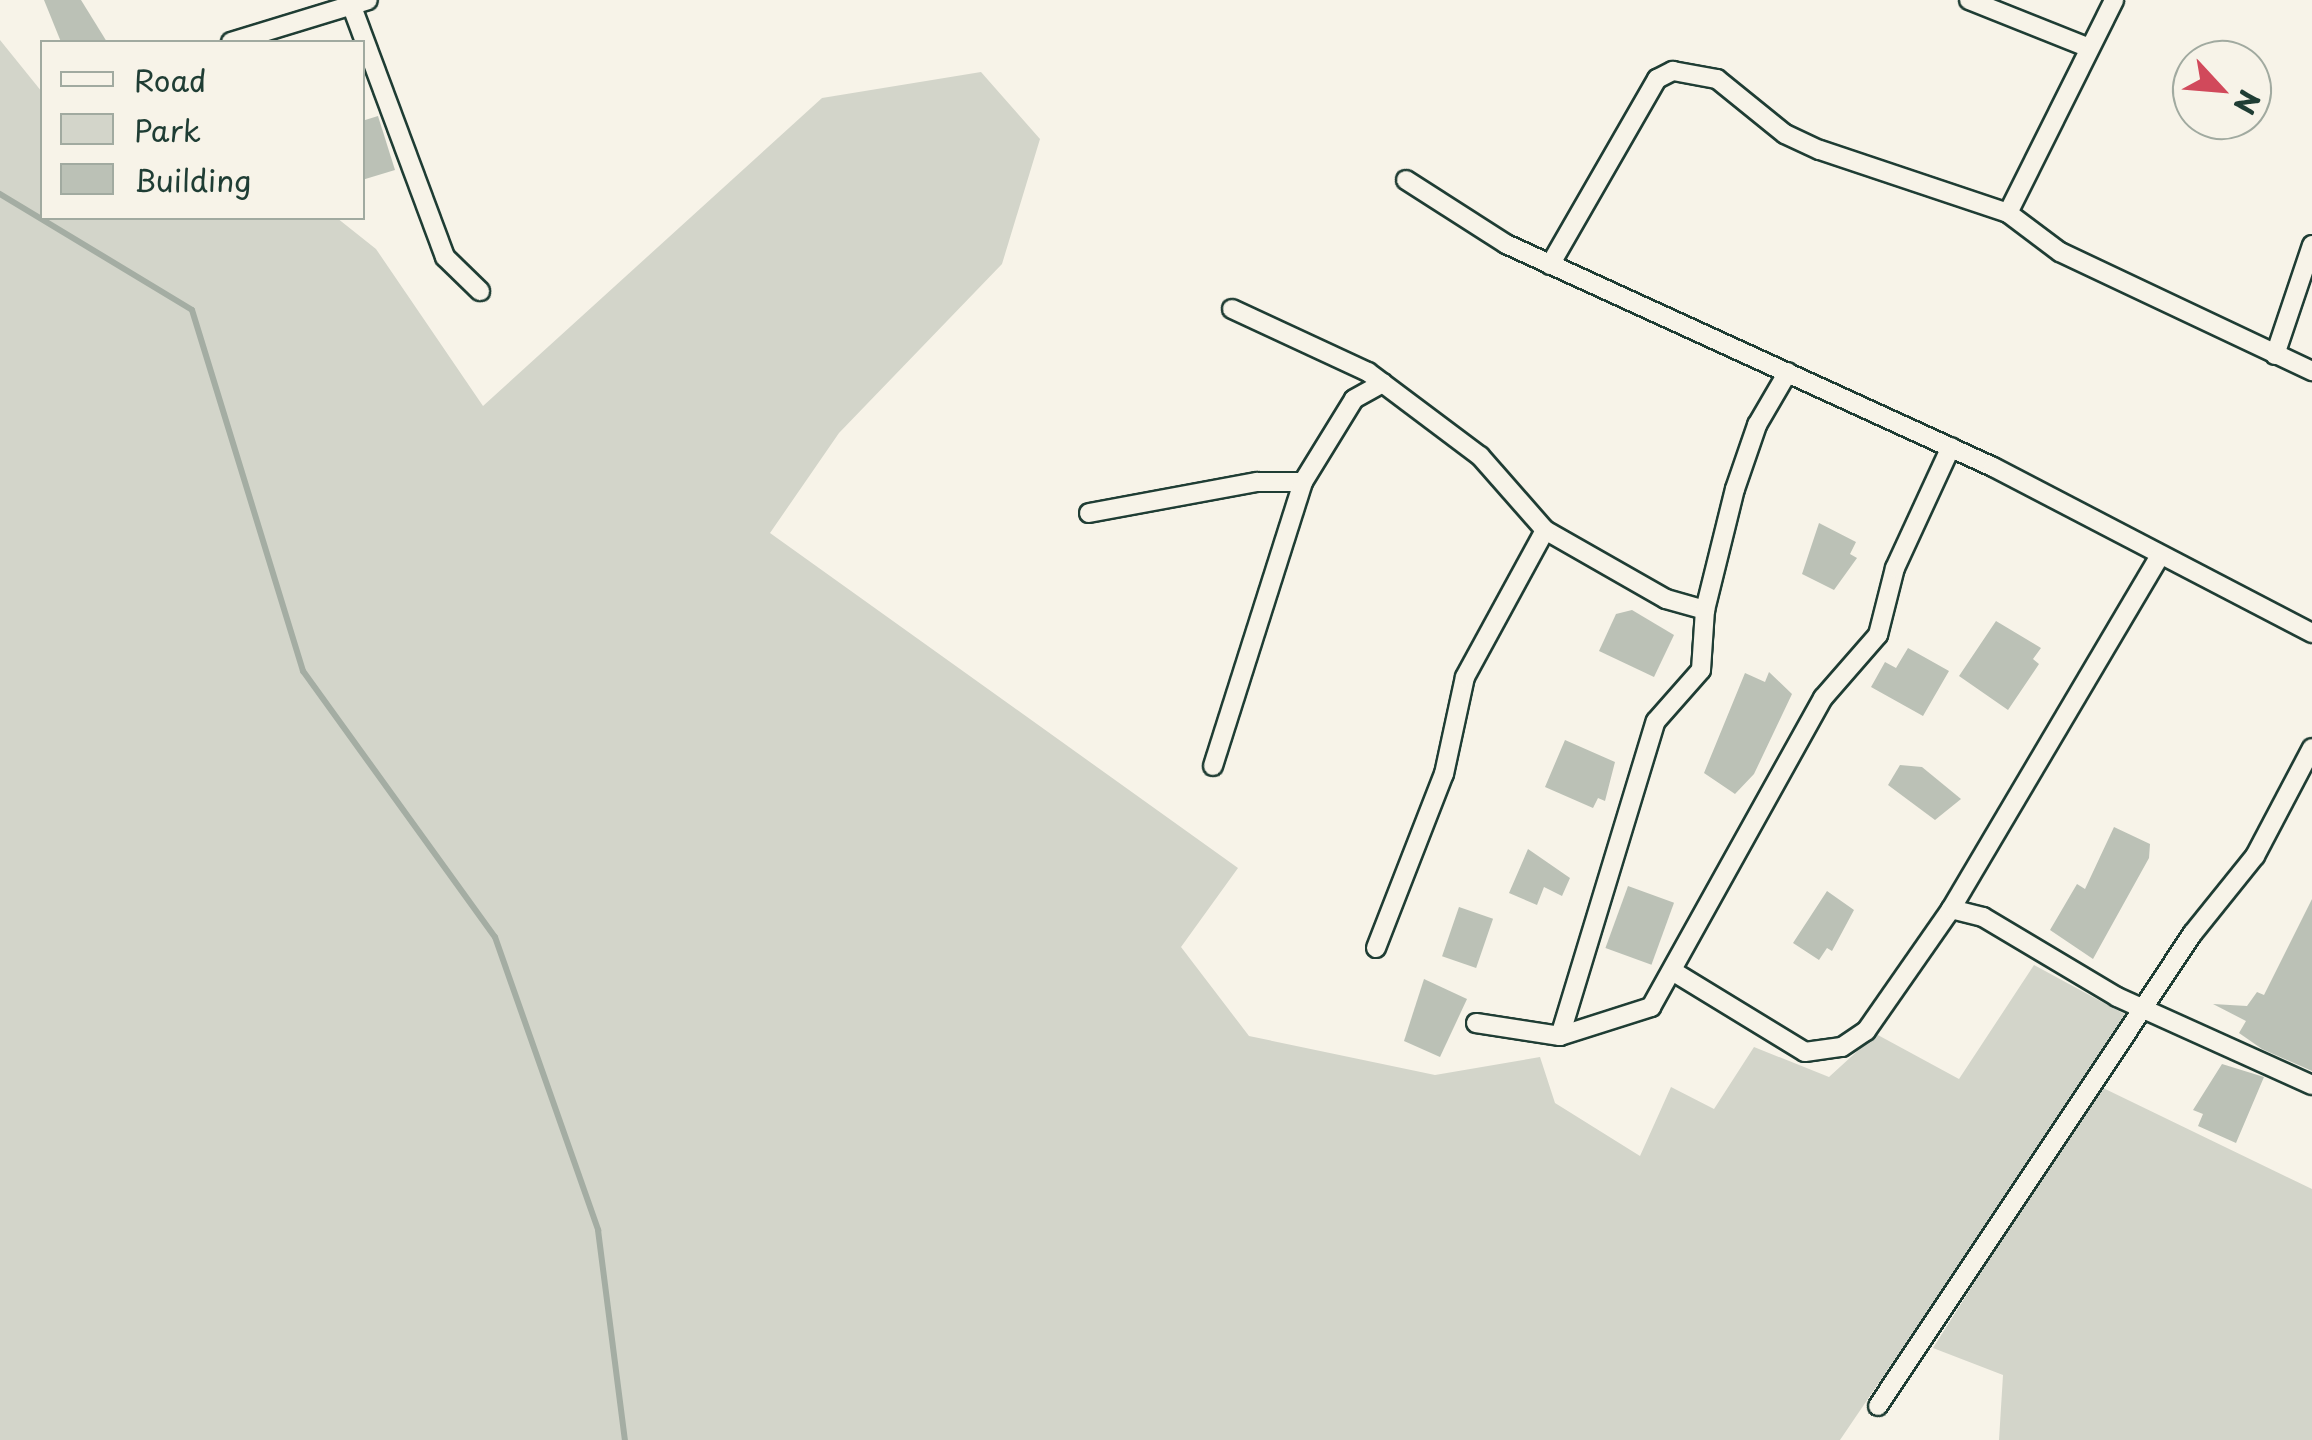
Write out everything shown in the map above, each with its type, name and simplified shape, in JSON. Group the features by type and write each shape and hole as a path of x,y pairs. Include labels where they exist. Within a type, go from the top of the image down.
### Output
{"street":[{"path":"1969,0 2087,47"},
{"path":"2008,212 2087,47 2114,0"},
{"path":"237,40 360,2 445,257 480,291"},
{"path":"1550,265 1657,79 1674,71 1717,79 1785,134 1820,150 2008,212 2060,252 2312,371"},
{"path":"1406,180 1550,265 1951,447 2160,556 2216,577 2312,634"},
{"path":"2275,354 2312,245"},
{"path":"1232,309 1383,383 1480,456 1545,530 1666,599 1704,610"},
{"path":"1560,1036 1656,720 1701,670 1704,610 1746,455 1788,372"},
{"path":"1214,766 1303,482 1354,400 1383,383"},
{"path":"1476,1023 1560,1036 1642,1014 1674,972 1704,900 1744,850 1823,698 1875,642 1895,568 1951,447"},
{"path":"1088,513 1242,484 1303,482"},
{"path":"1376,948 1444,774 1465,677 1545,530"},
{"path":"1674,972 1777,1040 1822,1054 1866,1031 1950,908 2160,556"},
{"path":"1878,1406 2144,1007 2255,856 2312,748"},
{"path":"1950,908 1983,918 2144,1007 2312,1085"}],"green space":[{"path":"0,40 40,90 40,220 340,220 376,249 483,406 822,98 981,72 1040,139 1002,264 839,433 770,533 1238,868 1181,947 1249,1036 1435,1075 1540,1057 1555,1103 1640,1156 1671,1087 1714,1109 1754,1047 1829,1077 1876,1034 1959,1079 2034,965 2128,1016 1840,1440 0,1440"},
{"path":"2099,1086 2312,1189 2312,1440 1999,1440 2003,1375 1933,1348"}],"building":[{"path":"44,0 81,0 106,40 60,40"},
{"path":"378,116 395,170 365,179 365,120"},
{"path":"1819,523 1856,542 1850,554 1857,558 1834,590 1802,574"},
{"path":"1632,610 1674,635 1654,677 1599,651 1616,614"},
{"path":"1996,621 2041,648 2033,659 2039,664 2008,710 1959,676"},
{"path":"1908,648 1949,671 1923,716 1871,687 1885,662 1896,668"},
{"path":"1769,672 1792,694 1754,774 1735,794 1704,773 1745,673 1765,682"},
{"path":"1565,740 1615,762 1605,801 1598,798 1593,808 1545,787"},
{"path":"1900,765 1922,767 1961,799 1935,820 1888,785"},
{"path":"2114,827 2150,844 2149,858 2093,959 2050,930 2077,884 2085,889"},
{"path":"1528,849 1570,878 1562,896 1544,887 1537,905 1509,893"},
{"path":"1628,886 1674,903 1651,965 1605,948"},
{"path":"1827,891 1854,910 1832,951 1827,948 1819,960 1793,943"},
{"path":"2312,899 2312,1071 2262,1049 2239,1033 2246,1021 2213,1004 2247,1006 2257,992 2264,995"},
{"path":"1459,907 1493,919 1476,968 1442,956"},
{"path":"1424,979 1467,999 1440,1057 1404,1041"},
{"path":"2222,1064 2264,1077 2236,1143 2198,1126 2203,1114 2193,1110"}],"waterway":[{"path":"0,194 40,218"},
{"path":"43,220 192,310 303,671 495,937 598,1230 625,1440"}]}
